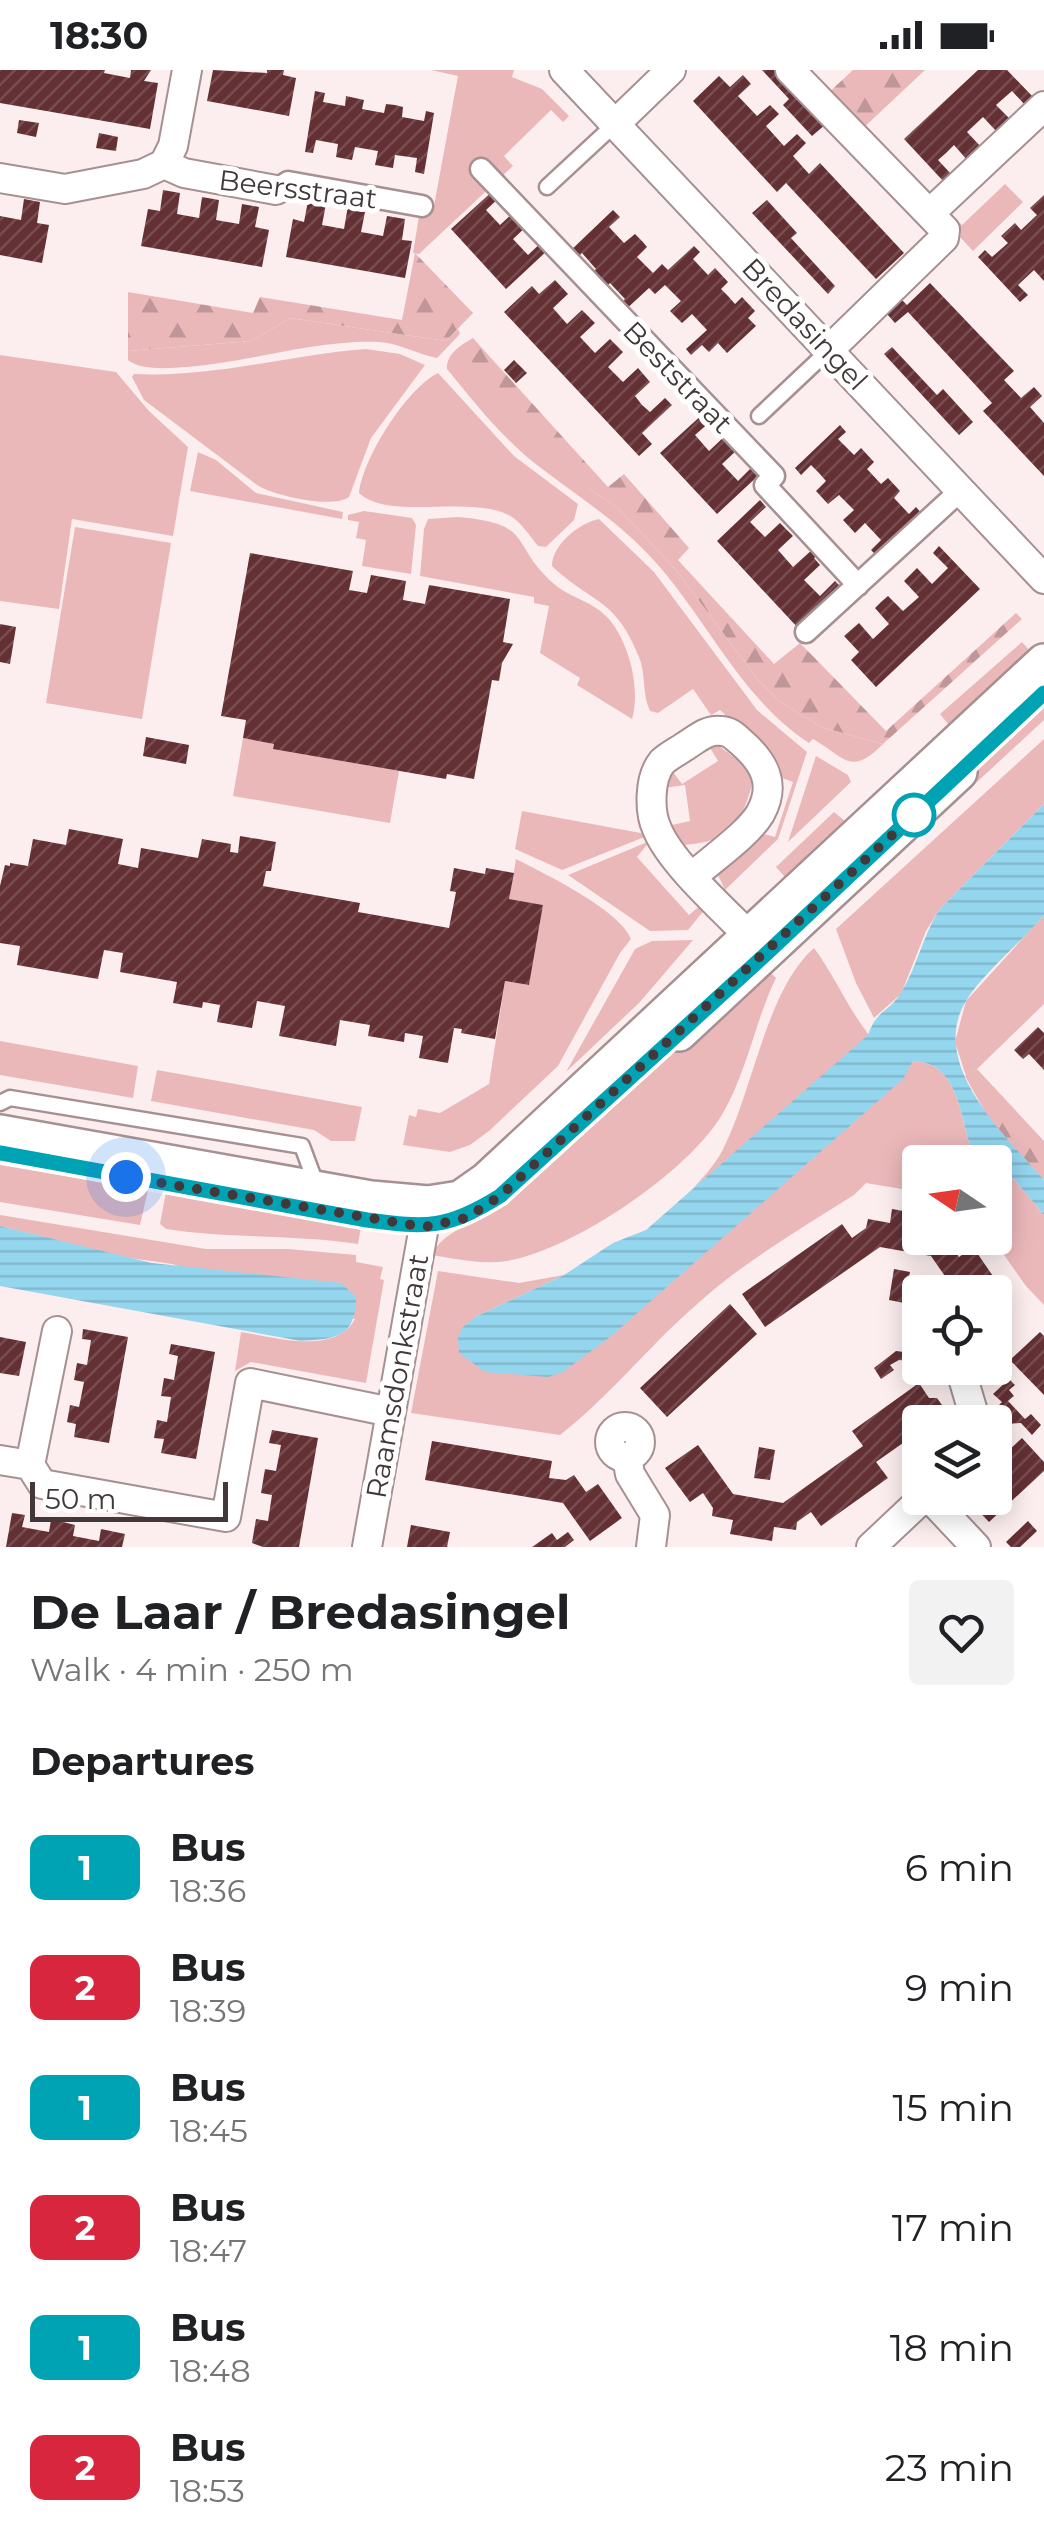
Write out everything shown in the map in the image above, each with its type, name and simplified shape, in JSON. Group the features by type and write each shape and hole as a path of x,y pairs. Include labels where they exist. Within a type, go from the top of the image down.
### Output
{"street":[{"path":"0,178 64,189 143,174 164,164 173,146 188,70"},
{"name":"Bredasingel","path":"564,70 961,490 1039,564"},
{"path":"615,124 671,70"},
{"path":"790,70 936,225"},
{"path":"830,350 1044,106"},
{"name":"Beersstraat","path":"164,164 184,173 276,190 288,182 422,206"},
{"name":"Beststraat","path":"481,169 774,476 765,484 858,585"},
{"path":"806,632 961,490"},
{"path":"757,945 1044,662"},
{"path":"0,1153 316,1200 371,1199 426,1216 487,1180 1044,693"},
{"path":"693,876 757,818 765,804 767,772 761,760 721,730 700,736 662,762 654,779 655,826 666,845 693,876 757,945"},
{"path":"0,1133 316,1200"},
{"name":"Raamsdonkstraat","path":"367,1547 426,1216"},
{"path":"56,1331 30,1465 42,1484 226,1517 250,1383 392,1412"},
{"path":"627,1456 630,1474 654,1515 651,1547"},
{"path":"0,1460 30,1465"},
{"path":"871,1547 908,1515"},
{"path":"944,1515 976,1547"}],"lane":[{"path":"547,187 615,124"},
{"name":"Beststraat","path":"759,416 830,350"},
{"path":"0,1103 10,1098 302,1146 316,1200"}],"green space":[{"path":"431,70 514,70 512,77 542,89 569,116 563,122 551,110 504,156 513,166 419,254 413,253 419,216 433,211 458,76"},
{"path":"853,70 925,70 858,133 825,96"},
{"path":"1005,184 1023,202 973,251 946,215 949,212 962,225"},
{"path":"415,253 473,313 446,341 290,318 252,341 128,351 128,292 253,313 260,297 402,320"},
{"path":"290,318 446,341 458,329 460,334 437,358 393,344 354,342 187,367 148,367 128,360 128,351 252,341"},
{"path":"473,338 481,347 470,364 592,491 618,508 676,570 759,681 779,701 821,727 883,744 863,760 849,761 813,739 809,743 783,723 741,677 645,551 512,444 447,369 452,354"},
{"path":"481,347 608,487 624,474 689,548 678,560 774,664 800,643 886,731 1016,613 1022,619 883,744 821,727 779,701 759,681 676,570 618,508 592,491 550,452 469,365"},
{"path":"366,349 400,354 425,365 371,438 349,497 330,502 289,497 257,485 144,400 132,377 193,373"},
{"path":"0,355 116,372 149,411 188,447 173,536 72,519 59,609 0,601"},
{"path":"438,373 514,456 578,504 574,520 546,547 538,546 512,517 496,510 390,506 359,493 362,478 388,426 413,394"},
{"path":"198,452 216,460 256,493 343,512 342,519 190,491"},
{"path":"364,511 412,518 416,525 411,574 362,566 366,540 356,538 359,522 348,520 348,515"},
{"path":"428,519 483,520 511,530 554,584 607,617 621,638 631,665 635,694 632,719 577,685 580,678 540,653 549,606 534,603 534,597 420,576"},
{"path":"599,519 654,572 757,710 807,752 778,839 725,890 718,875 721,865 760,833 775,837 793,782 779,777 769,755 720,710 711,715 693,689 658,713 650,711 639,657 621,623 602,603 552,566 557,550 568,536"},
{"path":"75,527 171,543 142,719 46,703"},
{"path":"1022,642 1036,658 948,724 940,714"},
{"path":"1044,700 1044,720 831,917 822,908"},
{"path":"243,738 274,744 273,748 399,771 390,823 233,796"},
{"path":"1044,739 1044,804 939,910 926,931 901,994 874,1018 836,929"},
{"path":"716,744 741,762 754,778 749,794 740,818 725,834 684,845 672,825 690,821 685,785 664,788 671,769 682,784 718,761 709,746"},
{"path":"816,756 848,775 851,782 788,842"},
{"path":"522,811 647,836 562,870 515,849"},
{"path":"834,812 845,821 792,885 776,867"},
{"path":"650,841 637,857 689,915 702,904 706,908 688,930 650,931 568,875"},
{"path":"516,859 597,905 631,939 558,1066 489,1131 470,1145 450,1152 403,1145 409,1115 416,1117 418,1109 440,1113 489,1084 505,981 529,985 543,905 509,899"},
{"path":"1044,915 1044,1004 966,1076 955,1042 966,1001"},
{"path":"693,940 639,1003 566,1072 635,949 652,941"},
{"path":"814,948 869,1035 692,1190 721,1153 771,1016 797,967"},
{"path":"762,964 776,978 738,1081 723,1113 685,1159 596,1225 534,1254 488,1262 432,1255 452,1233 497,1210"},
{"path":"0,1041 138,1066 133,1098 0,1075"},
{"path":"913,1061 942,1073 958,1100 970,1145 902,1145 902,1189 866,1183 854,1195 732,1275 560,1435 411,1413 438,1271 519,1283 564,1275 475,1317 459,1353 902,1079"},
{"path":"977,1069 1044,1141 1044,1180 989,1119 965,1076"},
{"path":"157,1070 362,1107 355,1141 331,1141 314,1130 151,1101"},
{"path":"0,1165 148,1190 140,1225 0,1202"},
{"path":"1012,1178 1044,1215 1044,1305 1004,1255 1012,1255"},
{"path":"166,1192 361,1227 358,1244 166,1229 160,1224"},
{"path":"0,1215 206,1249 288,1249 356,1255 356,1262 383,1267 366,1383 251,1362 235,1371 241,1332 319,1341 345,1330 355,1319 172,1264 123,1257 0,1226"}],"water":[{"path":"1044,804 1044,915 966,1001 957,1025 957,1050 976,1098 1044,1180 1044,1215 1012,1178 1012,1145 970,1145 951,1085 930,1065 913,1061 903,1079 610,1337 563,1372 548,1377 485,1372 459,1353 462,1328 475,1317 564,1275 613,1243 646,1230 868,1035 902,991 939,910"},
{"path":"0,1226 152,1263 341,1283 356,1297 355,1310 342,1333 301,1341 0,1286"}],"building":[{"path":"0,70 105,70 104,73 130,78 131,70 151,70 144,81 158,83 150,129 0,103"},
{"path":"213,70 284,70 283,75 296,78 289,116 207,101"},
{"path":"762,70 776,70 826,124 812,136 783,105 789,99"},
{"path":"978,70 1007,70 1034,98 1026,106 1012,91 996,105 1011,120 998,133 983,117 967,132 982,148 968,161 954,145 938,160 952,175 945,183 904,139"},
{"path":"743,75 751,84 738,96 757,116 770,105 779,114 766,126 784,146 797,134 806,143 793,156 809,174 820,163 904,253 876,279 786,183 777,192 693,101 719,76 730,87"},
{"path":"315,91 325,93 323,102 345,106 346,96 364,100 362,109 384,113 386,104 403,107 402,117 424,121 426,111 434,113 424,174 415,172 417,158 395,155 393,168 375,165 378,151 355,147 352,160 336,157 338,144 316,140 313,153 305,152"},
{"path":"19,120 39,123 36,137 17,133"},
{"path":"99,133 118,137 116,151 96,148"},
{"path":"495,189 501,196 486,210 500,225 515,211 528,225 513,239 528,255 543,241 550,248 506,289 451,229"},
{"path":"163,190 180,193 177,214 199,218 202,197 219,200 216,220 239,224 242,204 259,207 255,227 269,230 262,267 141,246 148,209 160,211"},
{"path":"1044,195 1044,281 1034,270 1018,285 1028,295 1020,302 978,257 985,250 992,257 1008,243 1001,236 1015,223 1021,230 1037,215 1030,208"},
{"path":"24,199 40,202 37,223 49,225 42,263 0,255 0,216 21,220"},
{"path":"349,200 357,201 355,210 365,212 361,232 383,236 387,216 405,219 402,240 412,241 405,278 286,257 293,219 304,222 308,201 326,204 322,225 344,229"},
{"path":"767,200 797,233 791,238 835,286 828,294 752,213"},
{"path":"613,210 620,217 609,227 624,243 635,234 642,241 647,247 637,257 653,273 662,264 668,270 694,246 700,252 693,259 708,275 715,268 728,282 721,289 735,304 742,297 755,311 748,318 756,326 727,353 718,343 709,352 702,345 691,355 686,349 707,330 692,314 682,323 670,311 681,301 665,285 655,294 649,288 623,312 617,306 625,299 610,283 603,290 589,276 596,269 582,253 575,260 568,253"},
{"path":"555,280 568,294 553,308 567,324 582,310 595,323 580,337 595,353 610,339 623,352 608,367 623,382 638,368 650,382 635,396 642,405 650,412 665,398 672,405 642,433 652,444 639,456 504,312 532,286 539,294"},
{"path":"930,283 1014,371 1004,380 1021,398 1034,387 1042,396 1030,407 1044,423 1044,476 983,411 992,403 908,312 895,323 887,314 902,300 907,305"},
{"path":"892,347 937,395 943,389 973,422 959,435 884,354"},
{"path":"514,360 527,373 516,383 504,370"},
{"path":"704,413 711,421 695,435 709,451 725,436 737,450 722,464 738,481 753,466 760,474 717,514 660,453"},
{"path":"840,425 846,432 838,439 854,455 861,448 874,462 867,469 881,484 888,478 900,491 894,498 909,514 916,507 922,514 877,556 871,550 881,540 865,523 855,533 843,520 854,510 839,495 828,504 816,491 826,481 811,465 801,475 795,468"},
{"path":"760,500 766,507 750,522 765,537 780,523 793,536 778,550 793,567 814,548 819,554 814,558 820,565 804,580 820,596 835,581 842,588 799,629 717,541"},
{"path":"939,546 980,589 876,687 851,660 859,652 844,636 859,623 873,639 889,624 875,608 881,602 888,596 903,611 919,597 904,581 917,568 932,584 948,568 933,553"},
{"path":"250,553 353,571 349,590 367,593 371,575 406,581 403,600 425,604 429,585 510,599 503,642 513,644 502,663 499,681 492,680 474,779 447,774 446,779 273,749 274,744 243,738 246,720 221,716"},
{"path":"0,624 16,627 10,664 0,662"},
{"path":"146,737 189,745 186,764 143,756"},
{"path":"69,829 123,839 118,864 138,868 141,848 198,858 202,839 231,844 230,852 238,853 240,836 276,842 271,871 266,871 263,886 360,903 358,912 449,928 456,892 450,891 454,868 485,874 486,868 514,873 509,899 543,905 529,985 505,981 495,1039 461,1033 462,1029 454,1028 448,1063 419,1058 423,1036 405,1033 404,1042 368,1036 370,1025 340,1020 336,1046 279,1036 285,1006 257,1001 252,1028 217,1022 220,1005 203,1002 202,1008 173,1003 177,982 120,972 123,953 104,950 98,979 17,965 20,946 0,943 0,886 5,865 28,866 33,839 66,845"},
{"path":"1038,1027 1044,1033 1044,1070 1029,1054 1023,1059 1014,1050"},
{"path":"892,1209 902,1211 902,1251 880,1247 765,1327 742,1294 842,1224 852,1238 866,1228 868,1219 890,1223"},
{"path":"925,1255 978,1255 992,1275 944,1275 931,1256"},
{"path":"894,1269 910,1272 902,1275 902,1303 889,1300"},
{"path":"730,1304 757,1334 667,1417 640,1388"},
{"path":"83,1329 128,1337 109,1443 74,1437 76,1424 67,1422 70,1405 79,1407 84,1382 74,1380 77,1363 87,1365 91,1340 82,1339"},
{"path":"1040,1332 1044,1336 1044,1395 1012,1362"},
{"path":"0,1337 26,1342 19,1376 0,1373"},
{"path":"171,1344 215,1352 196,1459 161,1453 164,1439 154,1438 157,1420 167,1422 171,1397 161,1396 164,1378 174,1380 178,1356 169,1354"},
{"path":"896,1351 902,1352 902,1360 890,1365 894,1370 881,1379 874,1368"},
{"path":"916,1385 942,1405 902,1405 902,1444 876,1462 888,1478 821,1526 811,1512 797,1522 796,1530 774,1527 772,1541 730,1534 733,1520 712,1516 713,1508 703,1493 690,1502 665,1468 698,1445 733,1494 783,1503 863,1446 852,1431"},
{"path":"1003,1385 1015,1385 1009,1390 1014,1396 1008,1401 1012,1405 999,1405 1002,1402 993,1394"},
{"path":"1012,1405 1025,1419 1031,1414 1041,1425 1032,1435 1021,1423 1012,1423"},
{"path":"272,1430 318,1438 299,1547 263,1547 252,1543 256,1519 268,1521 272,1495 261,1493 265,1469 276,1471 281,1445 269,1443"},
{"path":"1022,1438 1044,1462 1044,1471 1012,1501 1012,1447"},
{"path":"432,1441 552,1461 549,1478 566,1480 574,1475 586,1492 598,1484 622,1518 590,1541 563,1503 425,1480"},
{"path":"759,1447 775,1450 770,1480 754,1478"},
{"path":"12,1513 25,1515 22,1527 49,1532 51,1520 75,1525 73,1536 99,1541 101,1529 125,1534 122,1547 6,1547"},
{"path":"1028,1521 1037,1531 1020,1547 1011,1547 1006,1542"},
{"path":"411,1525 450,1532 447,1547 407,1547"},
{"path":"568,1532 574,1540 565,1547 532,1547 552,1533 557,1540"}],"bus line":[{"name":"1","path":"0,1153 367,1220 424,1227 466,1218 500,1196 1044,693"}],"route":[{"path":"126,1177 424,1227 466,1218 500,1196 928,802 914,815"}]}
